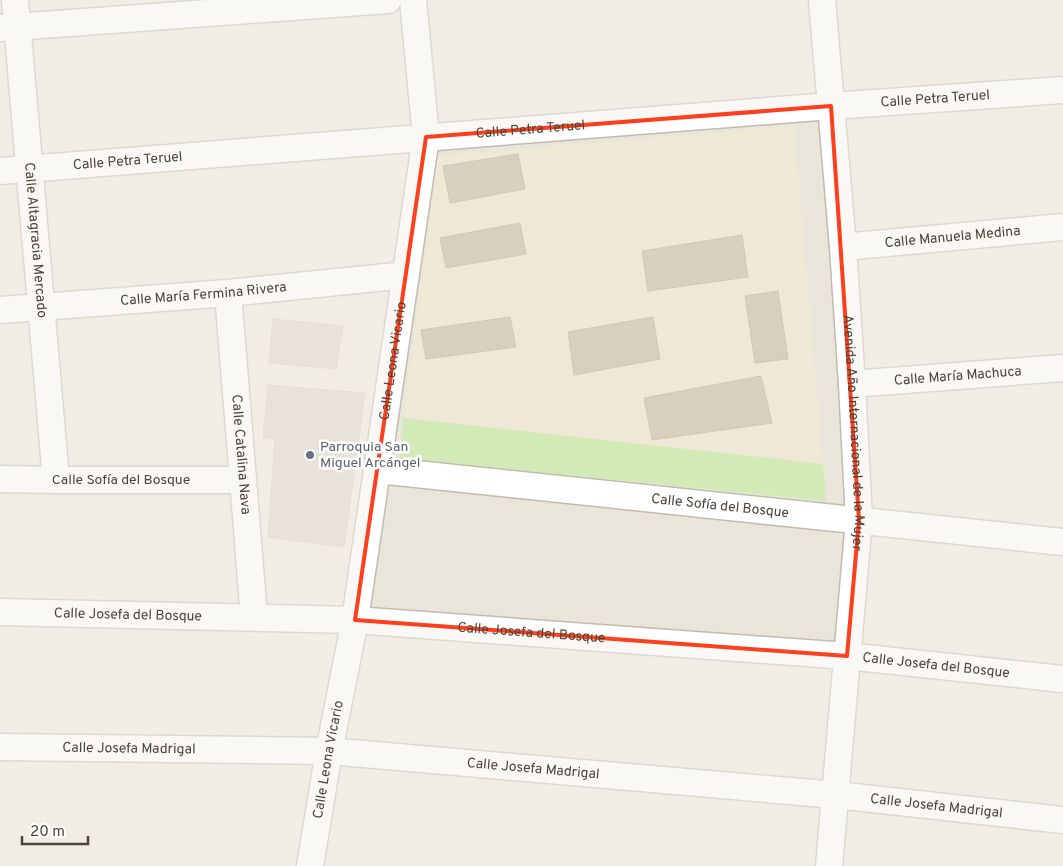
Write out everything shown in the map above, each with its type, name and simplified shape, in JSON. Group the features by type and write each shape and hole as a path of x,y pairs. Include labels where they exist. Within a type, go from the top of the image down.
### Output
{"street":[{"name":"Calle Altagracia Mercado","path":"15,0 9,27 29,168 56,480"},
{"path":"9,27 388,0"},
{"name":"Calle Leona Vicario","path":"310,866 329,751 355,620 426,137 412,0"},
{"name":"Avenida Año Internacional de la Mujer","path":"822,0 843,247 859,520 829,866"},
{"name":"Calle Petra Teruel","path":"0,171 831,106 1063,90"},
{"name":"Calle Manuela Medina","path":"843,247 1063,227"},
{"name":"Calle María Fermina Rivera","path":"0,310 228,292 406,275"},
{"name":"Calle Catalina Nava","path":"228,292 254,617"},
{"name":"Calle María Machuca","path":"852,384 1063,368"},
{"name":"Calle Sofía del Bosque","path":"378,470 1063,542"},
{"name":"Calle Sofía del Bosque","path":"0,479 243,480"},
{"name":"Calle Josefa del Bosque","path":"0,612 355,620 847,656 1063,679"},
{"name":"Calle Josefa Madrigal","path":"0,747 329,751 836,795 1063,820"}],"highlighted area":[{"path":"831,106 859,520 847,656 355,620 426,137"}],"shaded area":[{"path":"0,0 1063,0 1063,866 0,866"},
{"path":"794,126 823,464 403,418 438,156"}],"green space":[{"path":"403,418 823,464 826,501 400,458"}],"building":[{"path":"518,154 525,189 450,203 443,166"},
{"path":"520,223 526,254 446,268 440,238"},
{"path":"742,235 748,277 648,291 642,251"},
{"path":"778,291 788,359 755,363 745,296"},
{"path":"510,317 516,347 426,359 421,330"},
{"path":"653,317 660,359 574,375 568,332"},
{"path":"273,319 343,326 336,369 269,363"},
{"path":"761,376 772,423 652,440 644,398"},
{"path":"268,385 365,393 344,547 268,537 275,439 263,437"}],"place":[{"name":"Parroquia San Miguel Arcángel","path":"310,455"}]}
